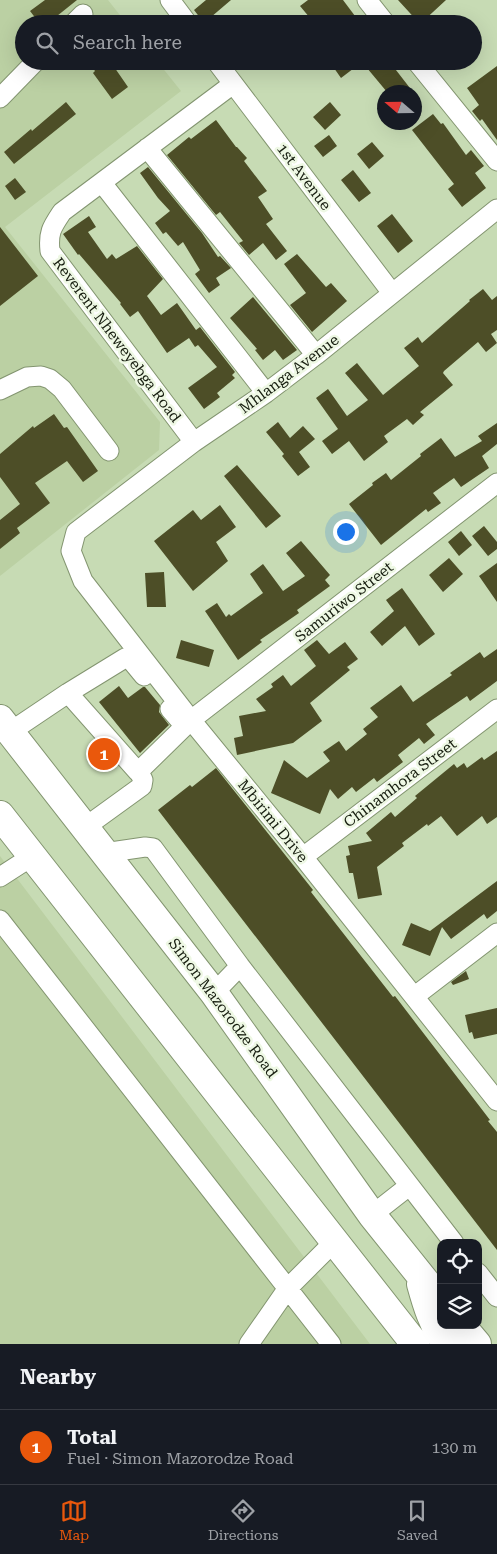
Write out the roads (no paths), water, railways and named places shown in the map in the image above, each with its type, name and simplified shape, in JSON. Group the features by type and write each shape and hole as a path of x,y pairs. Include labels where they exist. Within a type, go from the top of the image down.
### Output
{"highway":[{"name":"Simon Mazorodze Road","path":"5,725 214,993 372,1214 418,1275 437,1296"},
{"path":"0,816 415,1344"},
{"path":"418,1275 431,1318 446,1344"},
{"path":"464,1329 477,1344"}],"street":[{"path":"170,0 181,15"},
{"path":"367,0 379,15"},
{"path":"0,98 27,70"},
{"name":"1st Avenue","path":"223,70 392,293"},
{"path":"423,70 497,161"},
{"name":"Reverent Nheweyebga Road","path":"194,442 50,250 48,237 53,225 62,212 233,84"},
{"path":"147,148 316,355"},
{"path":"102,183 266,393"},
{"name":"Mhlanga Avenue","path":"76,532 194,442 266,393 316,355 497,209"},
{"path":"0,390 28,377 41,376 50,378 62,389 109,451"},
{"name":"Samuriwo Street","path":"191,720 497,483"},
{"name":"Mbirimi Drive","path":"76,532 71,551 83,581 191,720 303,857 360,931 415,996 497,1101"},
{"path":"5,725 68,692 125,658 130,660 183,726 139,772"},
{"path":"68,692 136,771 139,772 143,780 142,786 84,828"},
{"name":"Chinamhora Street","path":"303,857 497,709"},
{"path":"104,853 145,847 153,848 240,966 451,1239"},
{"path":"0,877 31,857"},
{"path":"0,920 331,1344"},
{"path":"415,996 497,933"},
{"path":"214,993 240,966"},
{"path":"372,1214 409,1186"},
{"path":"249,1344 288,1288 334,1242"},
{"path":"482,1279 497,1297"}],"place":[{"name":"Total","path":"104,754"}]}
